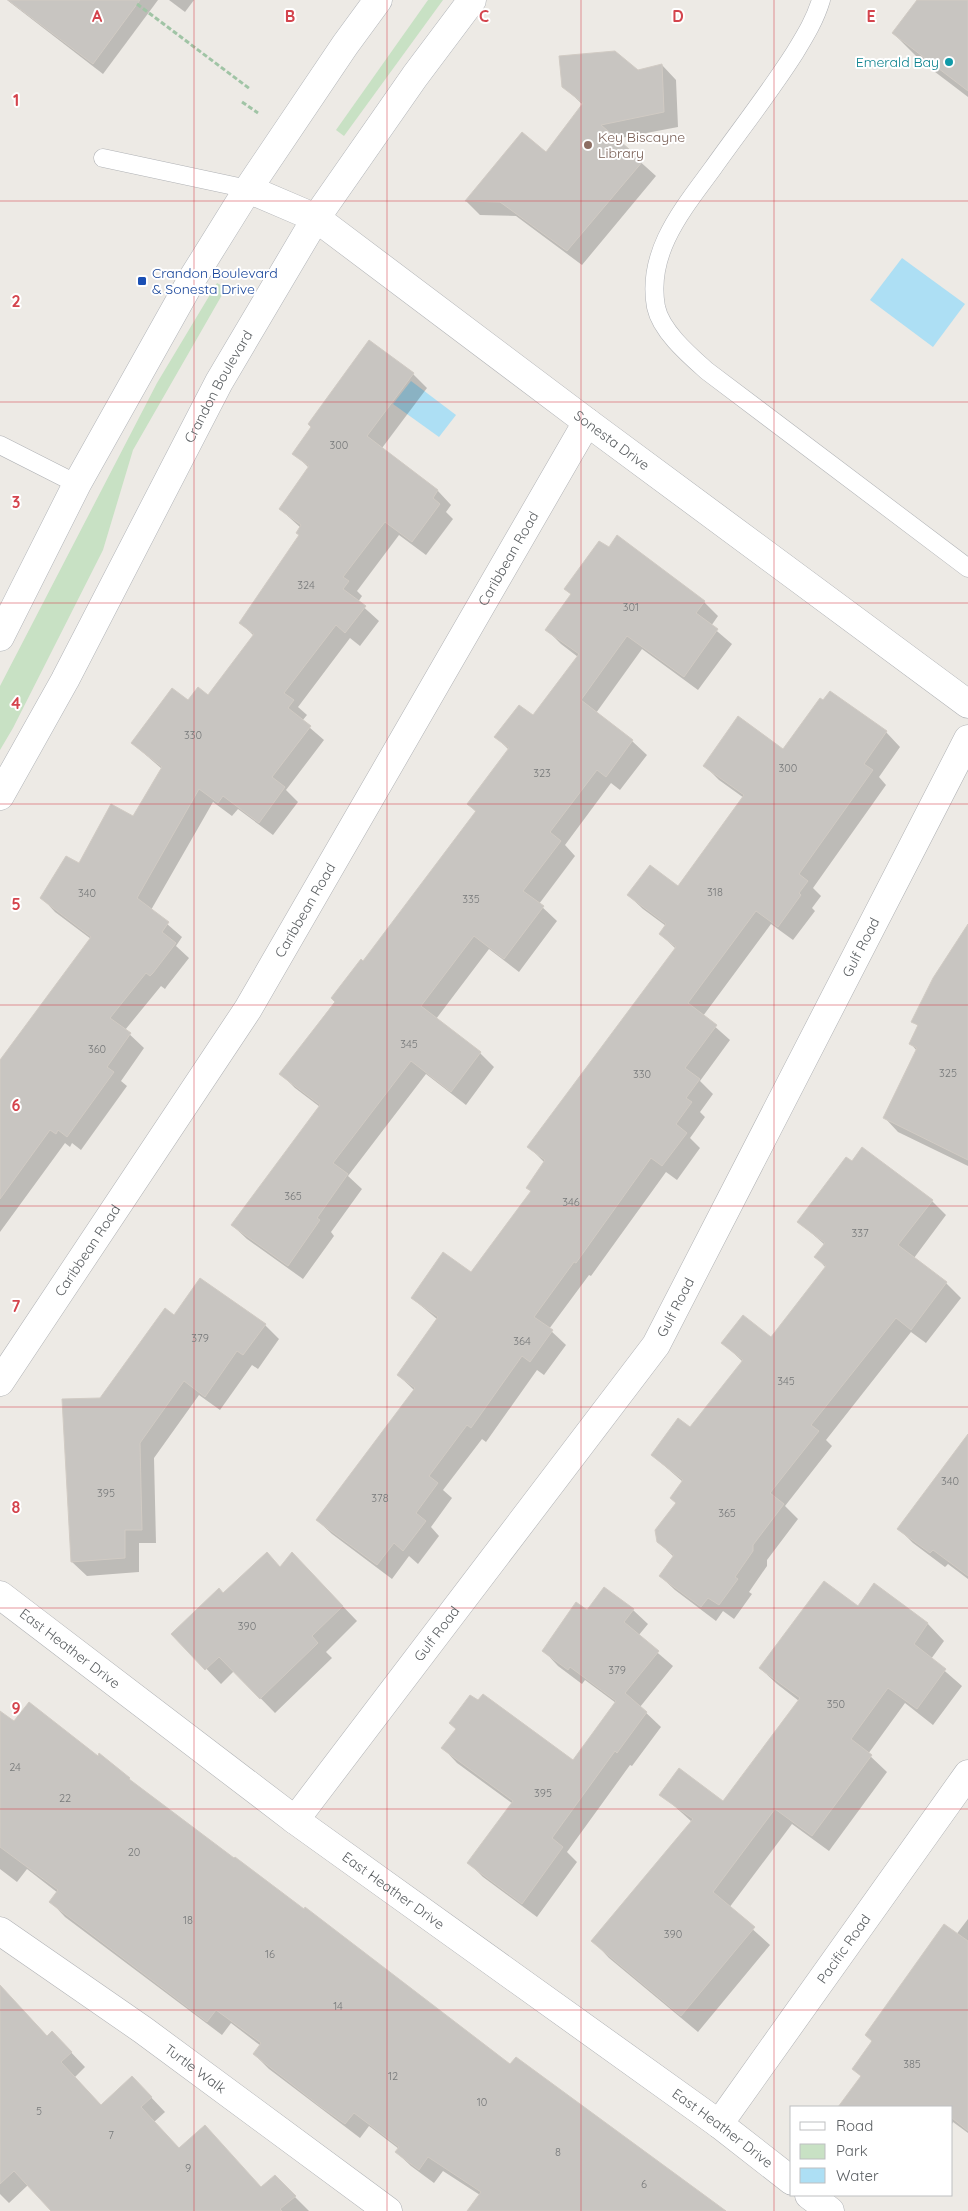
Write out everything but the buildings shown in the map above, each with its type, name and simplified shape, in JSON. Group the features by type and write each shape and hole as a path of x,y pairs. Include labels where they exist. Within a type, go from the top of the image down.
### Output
{"street":[{"path":"0,637 77,484 192,279 248,190 345,45 378,0"},
{"name":"Crandon Boulevard","path":"0,796 65,680 219,382 316,218 415,76 472,0"},
{"name":"Sonesta Drive","path":"248,190 316,218 587,422 968,704"},
{"name":"Caribbean Road","path":"0,1382 248,1009 587,422"},
{"name":"Gulf Road","path":"295,1820 656,1345 968,739"},
{"name":"East Heather Drive","path":"0,1595 295,1820 719,2124 790,2179"},
{"name":"Pacific Road","path":"719,2124 968,1774"},
{"name":"Turtle Walk","path":"0,1931 142,2030 388,2211"},
{"path":"810,2196 830,2211"}],"lane":[{"path":"821,0 816,18 780,76 674,222 665,239 655,270 656,308 673,340 706,371 968,568"},
{"path":"103,158 248,190"},
{"path":"0,445 77,484"}],"path":[{"path":"137,4 250,89"}],"green space":[{"path":"428,0 443,0 344,136 336,130"},
{"path":"217,283 226,288 133,450 103,550 0,750 0,686 157,383"}],"water":[{"path":"902,258 965,304 933,347 870,300"},
{"path":"411,381 456,415 439,437 393,404"}],"place":[{"name":"Emerald Bay","path":"949,62"},
{"name":"Key Biscayne Library","path":"588,145"},
{"name":"Crandon Boulevard & Sonesta Drive","path":"142,281"}]}
